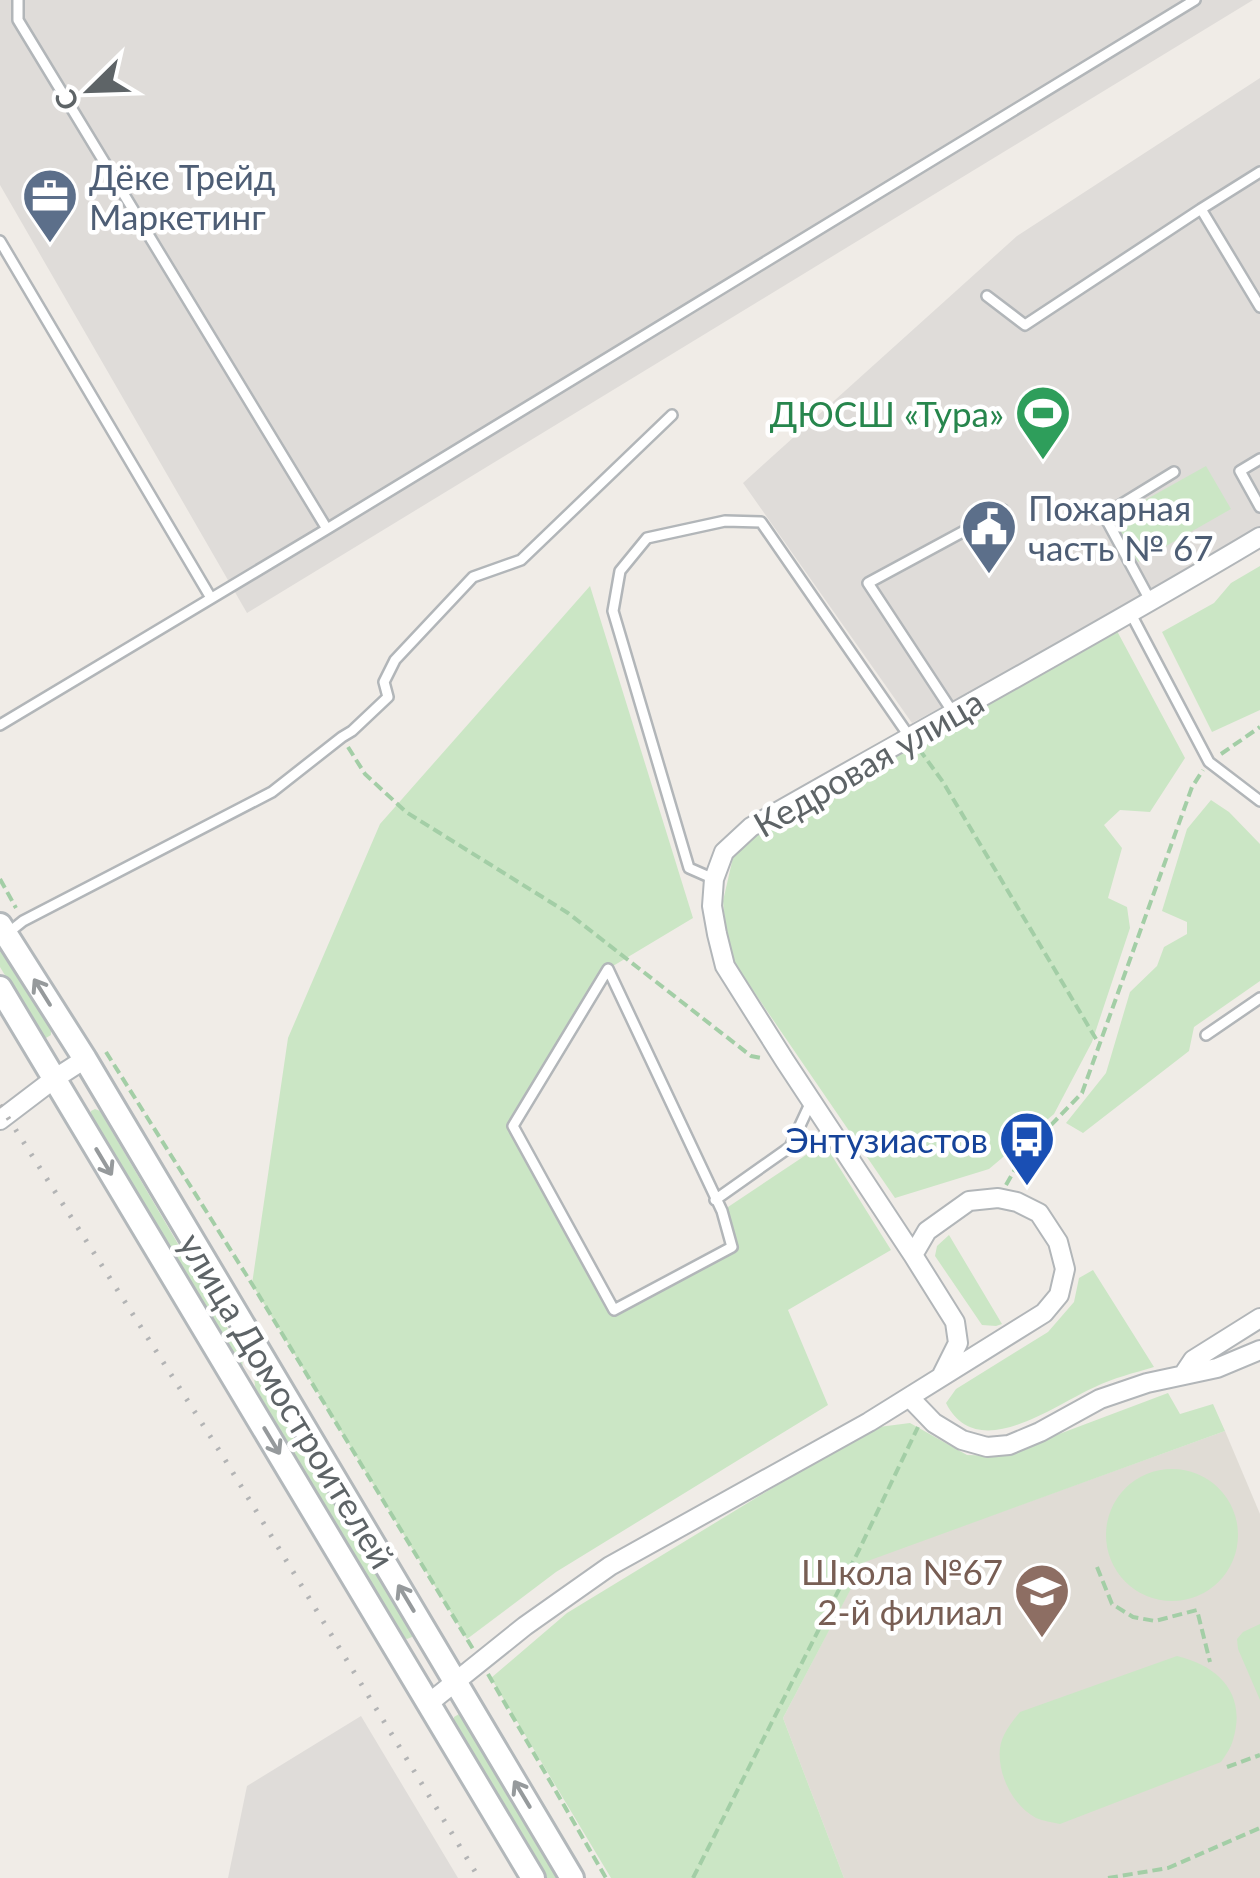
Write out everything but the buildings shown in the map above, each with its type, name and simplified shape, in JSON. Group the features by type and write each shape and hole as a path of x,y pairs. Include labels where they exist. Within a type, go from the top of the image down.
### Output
{"main road":[{"name":"улица Домостроителей","path":"10,927 93,1052 572,1878"},
{"name":"улица Домостроителей","path":"0,988 533,1878"}],"street":[{"name":"Кедровая улица","path":"714,879 724,852 751,826 1131,614 1260,537"},
{"path":"714,879 712,906 726,966 955,1322 958,1342 941,1377"},
{"path":"0,1120 93,1052"},
{"path":"428,1703 610,1566 910,1398 1044,1313 1059,1294 1065,1269 1058,1242 1039,1214 998,1198 969,1202 927,1230 913,1255"},
{"path":"1183,1375 1193,1360 1260,1318"},
{"path":"910,1398 924,1414 962,1440 987,1447 1009,1445 1100,1399 1147,1383 1217,1368 1260,1350"}],"lane":[{"path":"18,0 18,20 327,530"},
{"path":"0,725 327,530 1194,0"},
{"path":"987,296 1026,324 1260,172"},
{"path":"1201,209 1260,307"},
{"path":"0,241 212,598"},
{"path":"10,927 272,792 352,732 388,697 384,682 395,660 473,578 521,560 672,415"},
{"path":"1260,459 1240,471 1260,507"},
{"path":"1151,602 1104,514 1174,472"},
{"path":"952,712 868,584 1002,510"},
{"path":"714,879 689,868 613,612 620,571 647,538 724,521 761,522 909,736"},
{"path":"1131,614 1209,762 1260,801"},
{"path":"608,969 715,1200 732,1247 614,1310 512,1126 608,969"},
{"path":"1206,1035 1260,998"},
{"path":"715,1200 790,1147 812,1102"}],"path":[{"path":"998,1198 1025,1152 1082,1093 1192,787 1209,762 1260,726"},
{"path":"909,736 943,782 1098,1044"},
{"path":"342,737 365,774 406,812 568,913 751,1056 785,1062"},
{"path":"0,879 10,927"},
{"path":"93,1052 252,1284 481,1662 606,1878"},
{"path":"692,1878 860,1550 924,1414"},
{"path":"1097,1567 1112,1604 1133,1617 1155,1621 1197,1610 1210,1662"},
{"path":"1227,1767 1260,1755"},
{"path":"1108,1878 1168,1868 1260,1828"}],"shaded area":[{"path":"0,0 1253,0 247,613 0,185"},
{"path":"1260,78 1260,534 912,723 743,483 1017,236"},
{"name":"Школа №67 2-й филиал","path":"1225,1431 1260,1514 1260,1878 844,1878 783,1718 865,1561"},
{"path":"361,1716 458,1878 228,1878 247,1786"}],"green space":[{"path":"1206,466 1231,509 1138,562 1113,518"},
{"path":"1260,566 1260,710 1212,732 1162,632 1214,603 1231,583"},
{"path":"590,586 693,918 608,969 513,1127 615,1310 731,1247 722,1211 824,1143 891,1250 788,1310 828,1405 556,1572 467,1639 252,1284 288,1038 380,824"},
{"path":"1117,631 1185,758 1150,812 1120,810 1104,825 1122,848 1108,898 1127,907 1130,928 1092,1042 1054,1114 989,1169 895,1198 728,954 723,901 734,853 760,829"},
{"path":"1211,800 1229,812 1260,844 1260,981 1194,1027 1189,1051 1083,1133 1066,1123 1106,1073 1130,992 1157,966 1164,947 1187,934 1187,922 1162,911 1187,829"},
{"path":"0,944 51,1030 46,1038 41,1036 0,967"},
{"path":"95,1109 100,1111 242,1353 243,1374 91,1117"},
{"path":"949,1235 1002,1324 982,1325 935,1256 937,1246"},
{"path":"1093,1270 1154,1367 1102,1384 1017,1425 977,1429 960,1421 946,1403 956,1389 1048,1332 1074,1302 1079,1278"},
{"path":"253,1370 412,1631 412,1637 402,1637 256,1393"},
{"path":"1168,1393 1180,1414 1213,1404 1225,1431 865,1562 783,1718 844,1878 611,1878 491,1678 567,1613 871,1428 910,1423 967,1455 1001,1456"},
{"path":"1172,1469 1197,1474 1218,1489 1233,1510 1238,1535 1233,1560 1218,1581 1197,1596 1172,1601 1147,1596 1126,1581 1111,1560 1106,1535 1111,1510 1126,1489 1147,1474"},
{"path":"1260,1624 1260,1700 1237,1639"},
{"path":"1177,1656 1217,1675 1233,1696 1236,1724 1232,1743 1221,1762 1060,1824 1036,1818 1020,1806 1004,1778 1000,1748 1020,1712"},
{"path":"459,1714 464,1716 559,1878 547,1878 454,1722"}],"railway":[{"path":"0,1105 224,1458 479,1878"}],"place":[{"name":"Дёке Трейд Маркетинг","path":"50,245"},
{"name":"ДЮСШ «Тура»","path":"1043,462"},
{"name":"Пожарная часть № 67","path":"989,576"},
{"name":"Энтузиастов","path":"1027,1188"},
{"name":"Школа №67 2-й филиал","path":"1042,1640"}]}
